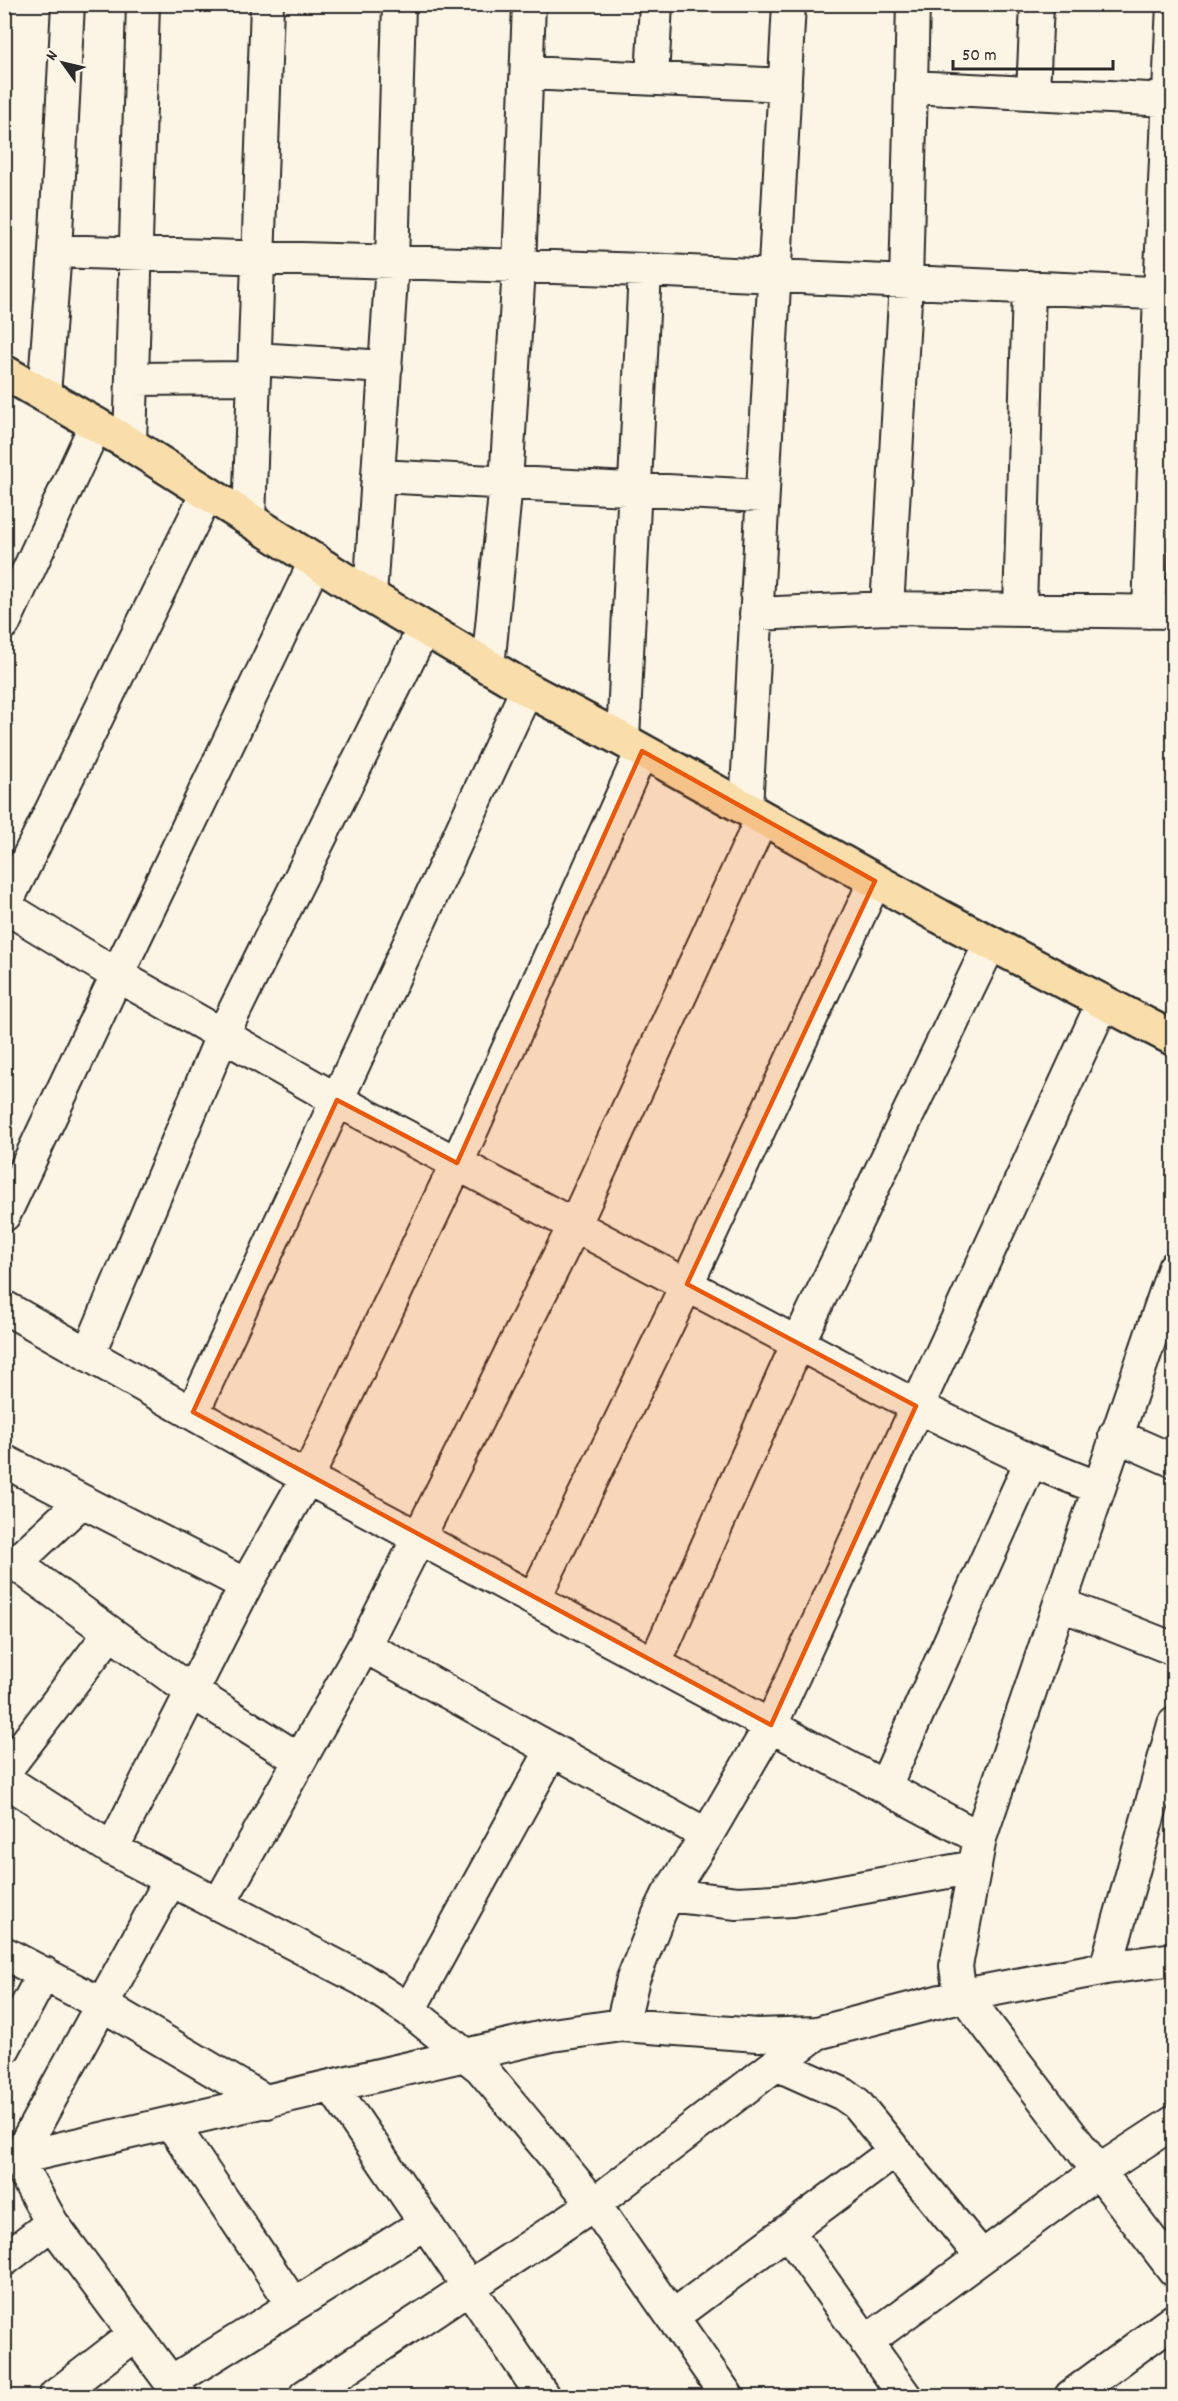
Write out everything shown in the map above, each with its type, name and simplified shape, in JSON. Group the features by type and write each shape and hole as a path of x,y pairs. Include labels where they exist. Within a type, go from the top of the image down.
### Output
{"main road":[{"path":"4,372 130,444 370,596 488,667 990,944 1173,1039"}],"street":[{"path":"44,394 55,250 68,4"},
{"path":"130,444 143,4"},
{"path":"249,519 267,4"},
{"path":"370,596 392,262 399,4"},
{"path":"488,667 506,483 519,267 530,4"},
{"path":"652,78 656,4"},
{"path":"219,1904 364,1646 574,1226 754,814 756,614 789,4"},
{"path":"887,608 906,283 913,4"},
{"path":"1033,93 1037,4"},
{"path":"756,614 887,608 1161,612 1169,100 1173,4"},
{"path":"527,73 785,85"},
{"path":"911,87 1169,100"},
{"path":"55,250 645,270 1167,294"},
{"path":"112,1849 246,1585 307,1478 457,1163 633,745 635,488 645,270"},
{"path":"1020,610 1029,287"},
{"path":"133,379 255,369 386,367"},
{"path":"4,623 96,424"},
{"path":"379,476 762,496"},
{"path":"207,493 5,906 117,975 337,1100 916,1406 1031,1461 1099,1488"},
{"path":"4,1215 316,560"},
{"path":"88,1355 222,1036 424,628"},
{"path":"193,1412 527,689"},
{"path":"534,1599 687,1284 875,881"},
{"path":"655,1663 798,1343 990,944"},
{"path":"622,2025 633,1979 648,1938 668,1895 707,1835 771,1725 1102,1002"},
{"path":"1173,1268 1115,1436 978,1853 956,1966 958,1981 964,1995 1173,2270"},
{"path":"4,1307 307,1478 885,1786 978,1853"},
{"path":"1115,1436 1173,1461"},
{"path":"4,1461 246,1585"},
{"path":"885,1786 1031,1461"},
{"path":"82,1501 24,1555 24,1569 192,1692 300,1760"},
{"path":"1060,1604 1173,1649"},
{"path":"4,1772 110,1634"},
{"path":"364,1646 707,1835"},
{"path":"1106,1968 1173,1724"},
{"path":"409,2010 552,1749"},
{"path":"4,1779 112,1849 362,1979 409,2010 466,2054 481,2068 594,2204 727,2397"},
{"path":"668,1895 737,1903 793,1900 978,1853"},
{"path":"14,2158 27,2141 171,1879"},
{"path":"4,1953 101,2004 267,2102"},
{"path":"14,2158 552,2035 622,2025 746,2035 818,2033 964,1995 1106,1968 1173,1959"},
{"path":"4,2048 44,1973"},
{"path":"305,2397 594,2204 818,2033"},
{"path":"776,2064 843,2094 856,2103 981,2256"},
{"path":"332,2086 543,2397"},
{"path":"866,2343 1099,2171 1173,2122"},
{"path":"171,2123 293,2304"},
{"path":"672,2317 895,2151"},
{"path":"14,2158 52,2223 176,2389 293,2304 424,2223"},
{"path":"4,2260 52,2223"},
{"path":"787,2231 905,2397"},
{"path":"1076,2395 1173,2320"},
{"path":"55,2397 135,2334"}],"highlighted area":[{"path":"642,751 875,881 687,1284 916,1406 771,1725 193,1412 337,1100 457,1163"}]}
